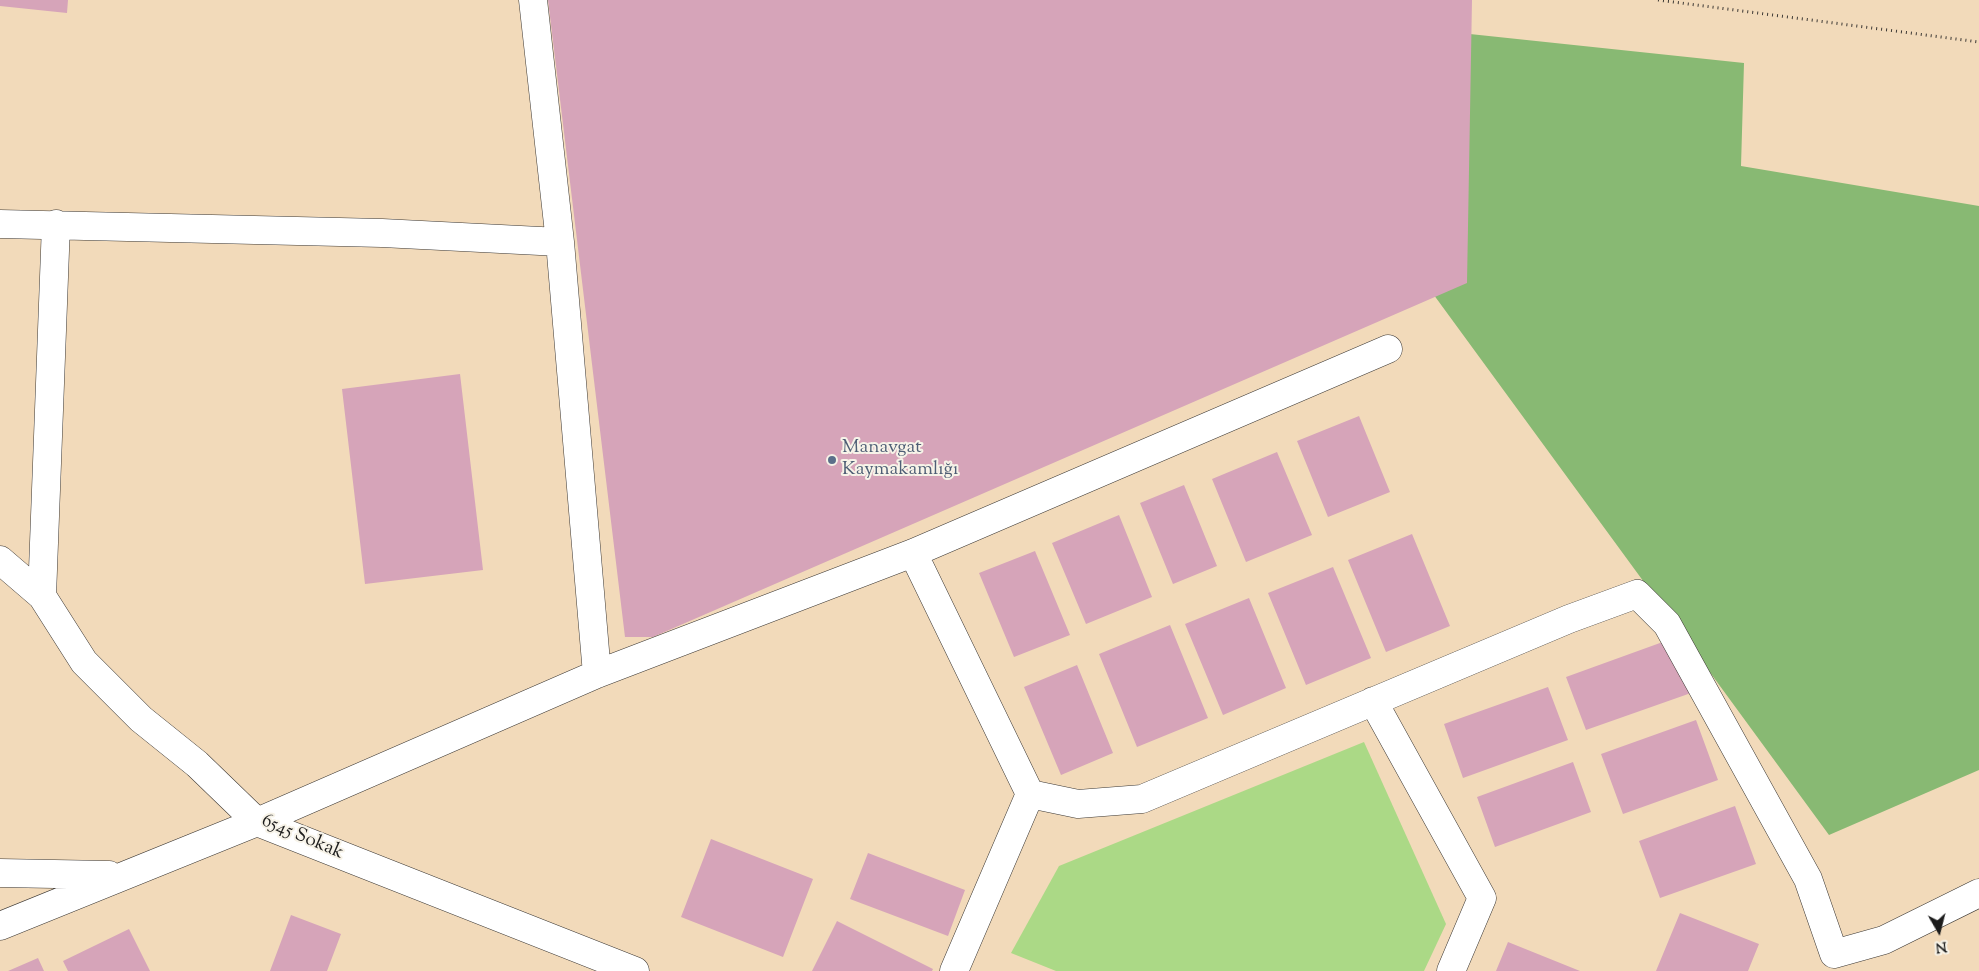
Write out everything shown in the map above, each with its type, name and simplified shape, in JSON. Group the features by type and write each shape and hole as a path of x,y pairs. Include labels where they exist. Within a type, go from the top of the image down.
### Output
{"street":[{"path":"533,0 560,242 597,674"},
{"path":"0,224 382,232 560,242"},
{"path":"42,596 56,224"},
{"path":"0,926 257,822 597,674 913,553 1388,349"},
{"path":"913,553 1030,794 954,971"},
{"name":"6545 Sokak","path":"0,560 42,596 84,662 141,719 197,764 257,822 634,971"},
{"path":"1030,794 1078,804 1142,800 1569,619 1637,594 1667,624 1808,879 1830,963 1884,940 1979,893"},
{"path":"1373,701 1482,898 1451,971"},
{"path":"0,873 123,875"}],"path":[{"path":"1658,0 1979,42"}],"green space":[{"path":"1328,19 1744,63 1741,166 1979,206 1979,770 1829,835 1330,153"},
{"path":"1364,742 1446,924 1424,971 1056,971 1011,953 1059,866"}],"building":[{"path":"0,0 68,0 67,13 0,6"},
{"name":"Manavgat Kaymakamlığı","path":"548,0 1472,0 1467,283 653,637 625,637"},
{"path":"460,374 483,570 365,584 342,389"},
{"path":"1359,416 1390,492 1328,517 1297,441"},
{"path":"1277,452 1312,535 1246,562 1212,479"},
{"path":"1184,485 1217,566 1173,584 1140,503"},
{"path":"1119,515 1152,597 1086,624 1052,543"},
{"path":"1412,534 1450,626 1386,652 1348,560"},
{"path":"1035,551 1070,635 1014,657 979,573"},
{"path":"1333,567 1371,658 1306,685 1268,593"},
{"path":"1249,598 1286,688 1223,715 1185,624"},
{"path":"1170,625 1208,718 1137,747 1099,654"},
{"path":"1671,639 1691,693 1586,730 1566,677"},
{"path":"1077,665 1113,753 1061,775 1024,687"},
{"path":"1548,687 1568,740 1463,778 1444,724"},
{"path":"1696,720 1718,780 1623,814 1601,754"},
{"path":"1573,762 1591,812 1495,847 1477,797"},
{"path":"1735,806 1756,864 1660,898 1639,841"},
{"path":"711,839 813,879 783,957 681,917"},
{"path":"868,853 965,890 948,936 850,899"},
{"path":"1680,913 1759,944 1748,971 1656,971"},
{"path":"291,915 341,934 327,971 270,971"},
{"path":"837,921 933,969 932,971 812,971"},
{"path":"129,929 150,971 68,971 63,961"},
{"path":"1508,942 1580,971 1496,971"},
{"path":"38,958 44,971 8,971"}],"place":[{"name":"Manavgat Kaymakamlığı","path":"832,460"}]}
